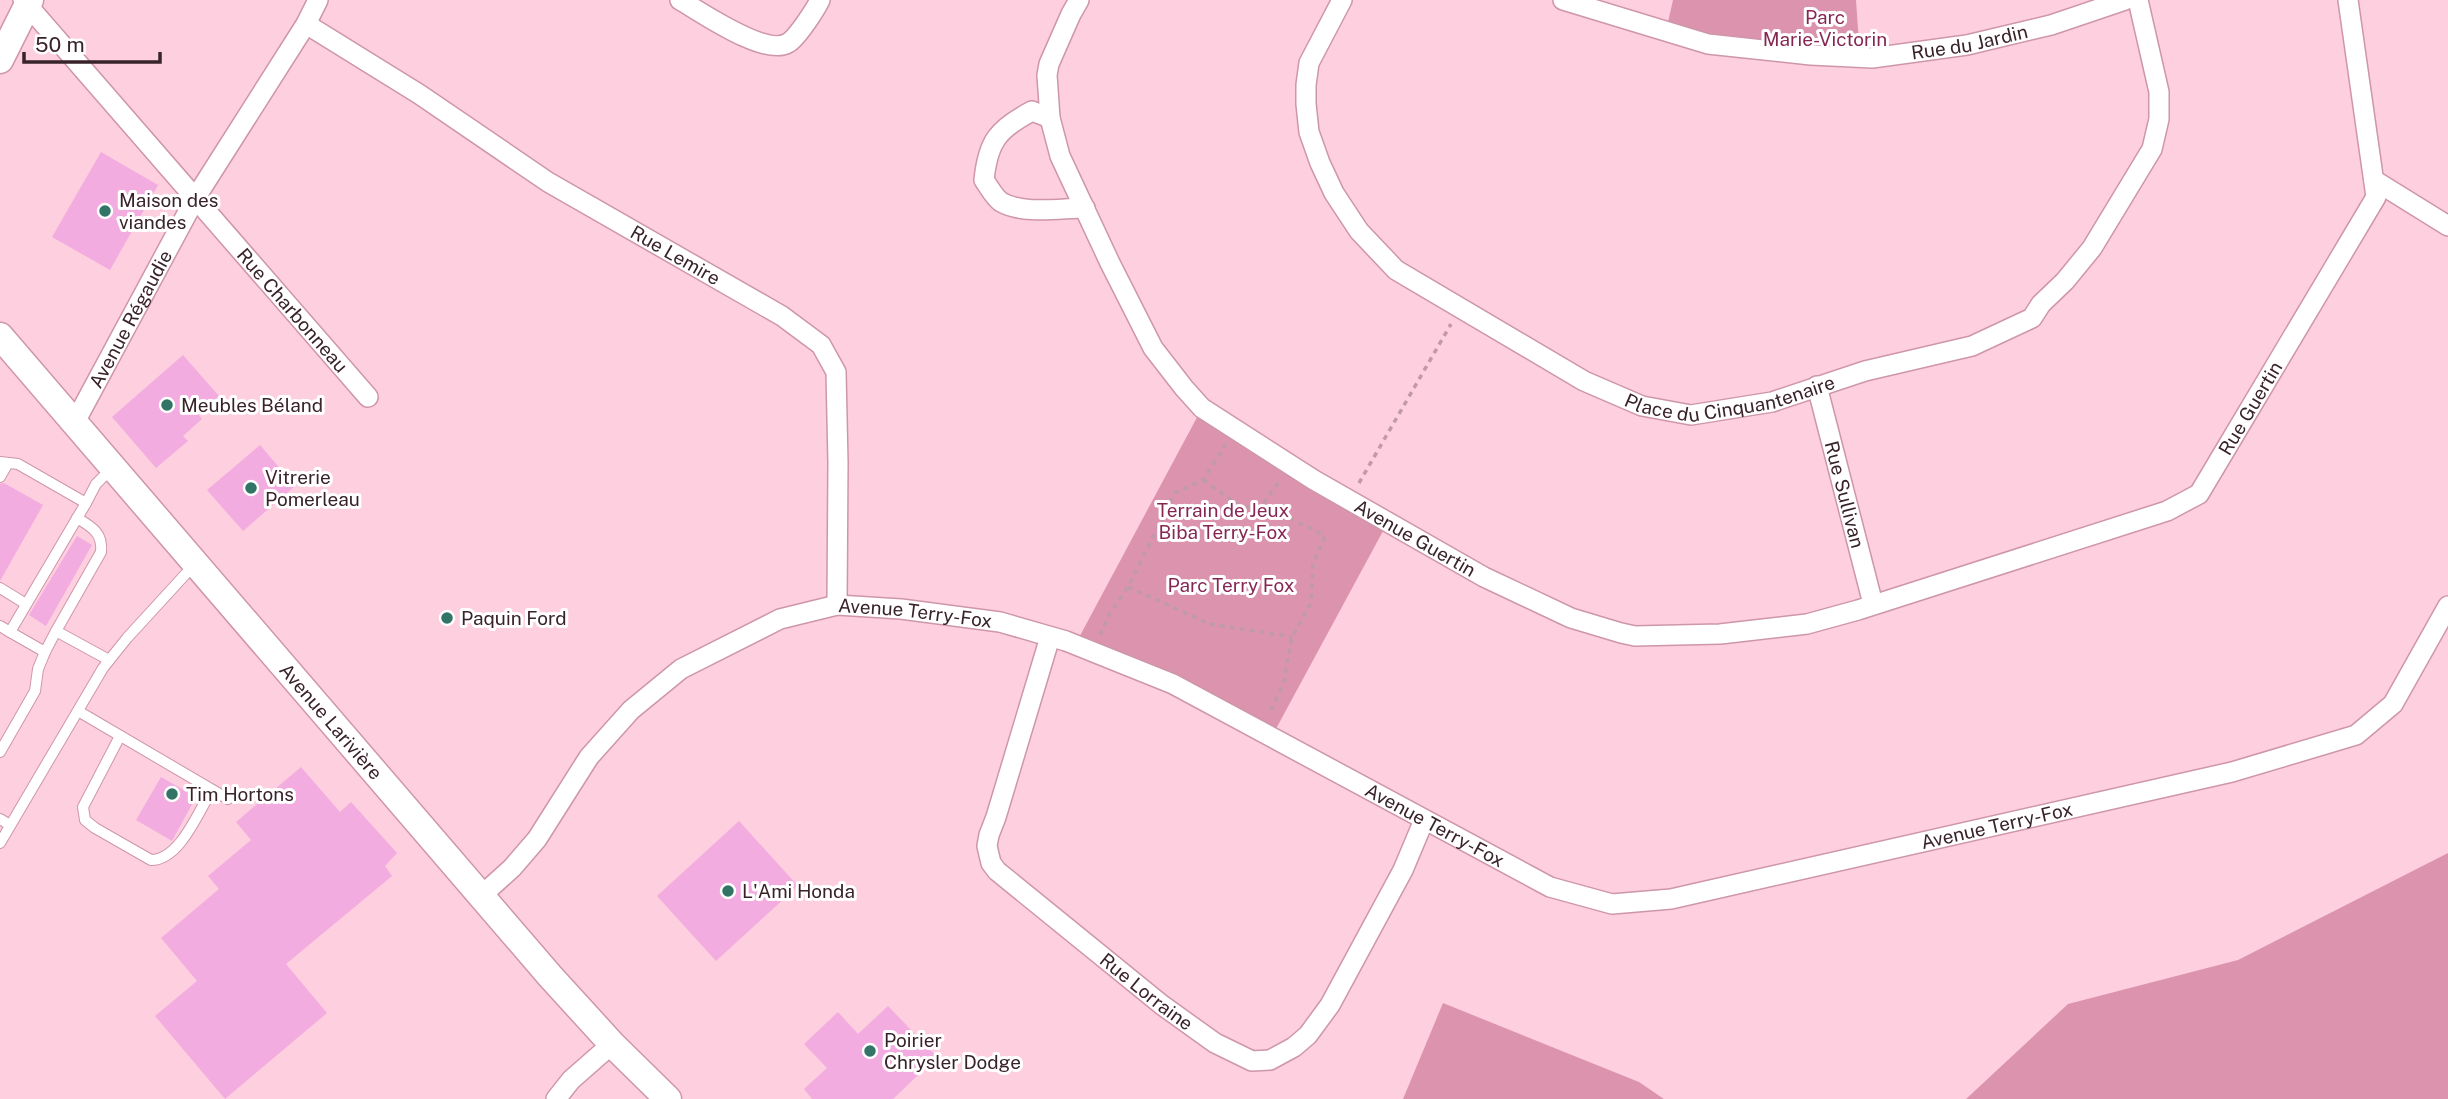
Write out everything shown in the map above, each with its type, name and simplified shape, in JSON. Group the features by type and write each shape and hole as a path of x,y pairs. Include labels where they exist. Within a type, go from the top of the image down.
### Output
{"main road":[{"path":"0,60 27,2"},
{"name":"Avenue Larivière","path":"0,336 481,895 612,1044 668,1099"}],"street":[{"name":"Avenue Régaudie","path":"75,422 196,197 306,24 318,0"},
{"path":"680,0 744,37 779,46 790,42 820,0"},
{"name":"Avenue Guertin","path":"1079,0 1049,64 1047,90 1050,118 1060,156 1153,348 1202,408 1349,499 1485,577 1571,618 1635,636 1720,634 1807,624 1872,604"},
{"name":"Place du Cinquantenaire","path":"1342,0 1309,63 1306,85 1309,132 1334,193 1359,231 1396,270 1459,310 1584,381 1642,406 1691,415 1772,402 1866,371 1972,346 2032,318 2041,304 2065,281 2092,248 2152,149 2159,119 2159,92 2138,0"},
{"name":"Rue du Jardin","path":"1563,0 1708,44 1860,58 1967,45 2051,25 2126,0"},
{"name":"Rue Guertin","path":"1872,604 2166,511 2199,494 2376,197 2348,0"},
{"name":"Rue Charbonneau","path":"27,2 368,397"},
{"name":"Rue Lemire","path":"306,24 419,94 548,182 782,316 821,345 836,372 837,605"},
{"path":"1050,118 1032,110 999,132 990,146 984,180 999,201 1009,205 1031,209 1086,208"},
{"path":"2374,180 2448,226"},
{"name":"Rue Sullivan","path":"1817,386 1872,604"},
{"name":"Avenue Terry-Fox","path":"481,895 512,868 537,839 589,757 640,702 681,669 780,620 837,605 901,609 1000,622 1066,641 1173,684 1550,887 1612,904 1671,899 2232,772 2356,735 2393,704 2448,606"},
{"name":"Rue Lorraine","path":"1049,637 989,835 987,846 991,863 1016,888 1163,1005 1237,1055 1252,1061 1270,1060 1294,1047 1308,1035 1330,1005 1403,870 1424,820"},
{"path":"556,1099 571,1080 612,1044"}],"lane":[{"path":"0,477 4,462 18,464 86,503"},
{"path":"10,632 96,484 113,467"},
{"path":"0,751 36,691 38,669 45,652 101,552 102,541 99,533 77,517"},
{"path":"0,843 109,660 196,563"},
{"path":"0,589 26,604"},
{"path":"0,626 45,652"},
{"path":"56,631 109,660"},
{"path":"78,711 228,799"},
{"path":"120,736 83,807 85,820 95,828 151,860 161,860 172,854 181,842 212,790"},
{"path":"0,819 10,825"}],"path":[{"path":"1349,499 1459,310"},
{"path":"1092,653 1109,615 1128,587 1175,494 1203,480 1236,429"},
{"path":"1263,504 1291,464"},
{"path":"1203,480 1243,508 1263,504 1325,536 1313,564 1311,603 1292,637 1284,682 1261,732"},
{"path":"1128,587 1210,624 1292,637"}],"green space":[{"name":"Parc Marie-Victorin","path":"1673,0 1856,0 1860,58 1666,31"},
{"name":"Parc Terry Fox","path":"1202,408 1389,520 1271,738 1075,645"},
{"path":"2448,853 2448,1099 1966,1099 2068,1004 2238,960"},
{"path":"1443,1003 1639,1082 1664,1099 1403,1099"}],"building":[{"name":"Maison des viandes","path":"101,152 158,185 110,270 52,237"},
{"name":"Meubles Béland","path":"183,355 219,396 198,414 202,419 183,436 188,441 156,468 112,417"},
{"name":"Vitrerie Pomerleau","path":"260,445 295,486 243,531 207,490"},
{"path":"4,483 43,505 0,581 0,484"},
{"path":"77,536 92,545 46,626 29,615"},
{"path":"301,767 340,812 351,802 397,853 385,866 392,876 286,964 327,1013 225,1099 155,1016 197,981 161,938 219,889 208,876 251,840 236,822"},
{"path":"161,777 196,797 172,841 136,820"},
{"name":"L'Ami Honda","path":"739,821 798,886 716,961 657,896"},
{"name":"Poirier Chrysler Dodge","path":"888,1006 937,1057 893,1099 812,1099 804,1089 827,1068 804,1044 838,1012 858,1034"}],"place":[{"name":"Maison des viandes","path":"105,211"},
{"name":"Meubles Béland","path":"167,405"},
{"name":"Vitrerie Pomerleau","path":"251,488"},
{"name":"Paquin Ford","path":"447,618"},
{"name":"Tim Hortons","path":"172,794"},
{"name":"L'Ami Honda","path":"728,891"},
{"name":"Poirier Chrysler Dodge","path":"870,1051"}],"park label":[{"name":"Terrain de Jeux Biba Terry-Fox","path":"1223,521"}]}
